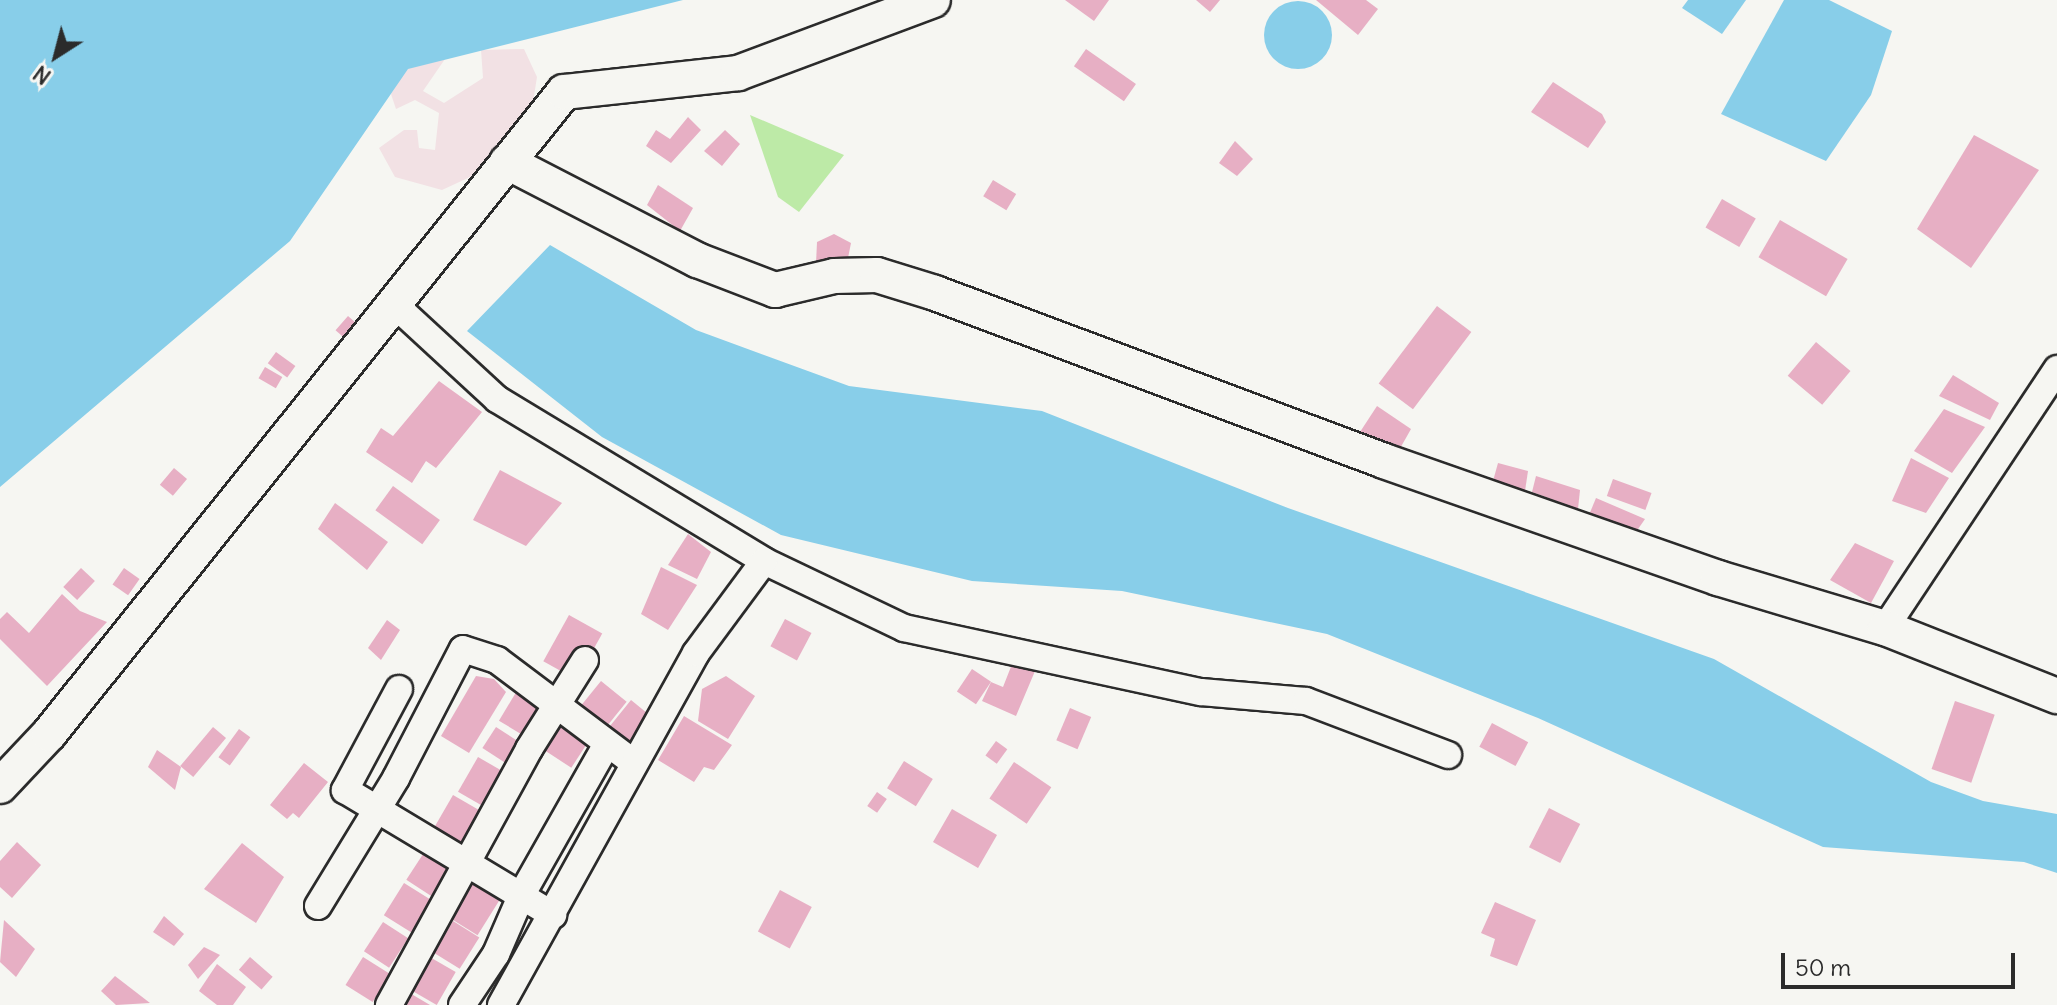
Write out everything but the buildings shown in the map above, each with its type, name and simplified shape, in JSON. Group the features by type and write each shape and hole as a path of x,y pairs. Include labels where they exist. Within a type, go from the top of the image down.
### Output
{"street":[{"path":"0,786 49,734 564,92 738,73 933,0"},
{"path":"507,162 697,260 775,290 834,276 877,275 1413,472 1718,578 1885,628 2057,696"},
{"path":"394,304 497,399 764,561 904,628 1201,692 1306,701 1448,755"},
{"path":"1885,628 2057,369"},
{"path":"501,1005 696,653 764,561"},
{"path":"318,906 379,807 463,649 497,660 633,762"},
{"path":"389,1005 585,660"},
{"path":"399,689 345,790 379,807 553,915"},
{"path":"462,1005 496,954 522,894 578,803 607,744"}],"shaded area":[{"path":"467,27 423,91 444,103 483,78 481,50 524,49 537,77 530,121 483,171 442,190 395,177 379,148 404,130 417,130 419,148 435,150 439,113 415,100 396,109 391,94 425,37"}],"green space":[{"path":"750,115 844,155 799,212 778,197"}],"water":[{"path":"0,0 683,0 408,69 290,241 0,487"},
{"path":"1688,0 1746,0 1722,34 1682,8"},
{"path":"1784,0 1829,0 1892,31 1871,95 1826,161 1721,114"},
{"path":"1298,1 1322,11 1332,35 1322,59 1298,69 1274,59 1264,35 1274,11"},
{"path":"550,245 696,330 849,386 1042,411 1288,508 1714,659 1931,782 1983,801 2057,814 2057,873 2024,862 1823,847 1538,718 1327,634 1122,591 972,581 781,535 602,437 467,331"}]}
